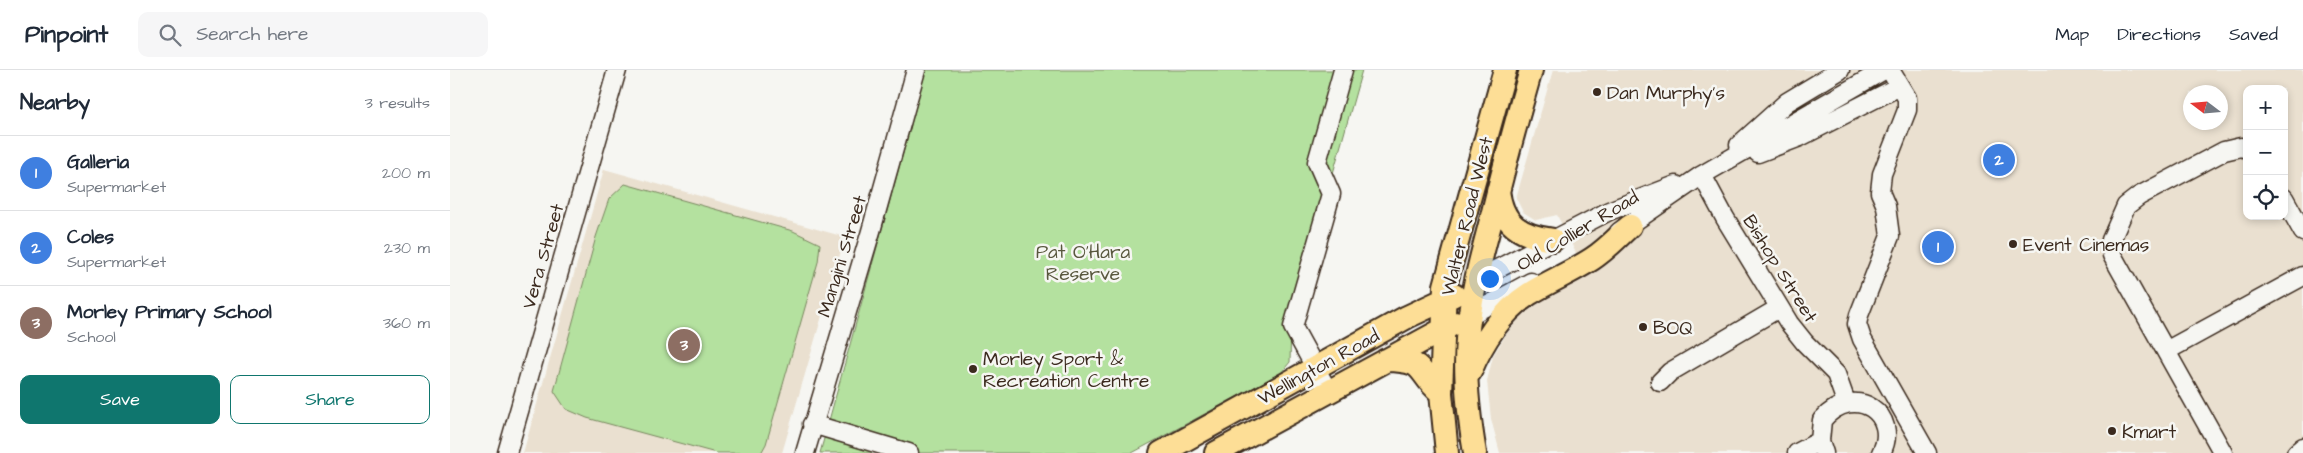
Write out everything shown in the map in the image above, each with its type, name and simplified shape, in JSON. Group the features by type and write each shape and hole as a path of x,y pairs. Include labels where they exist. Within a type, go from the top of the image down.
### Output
{"main road":[{"name":"Walter Road West","path":"1447,453 1441,394 1444,301 1452,257 1505,70"},
{"name":"Walter Road West","path":"1475,453 1468,376 1467,342 1470,315 1476,280 1498,189 1532,70"},
{"path":"1498,189 1500,206 1508,219 1519,230 1535,238 1554,240"},
{"path":"1468,376 1478,351 1486,339 1517,303 1594,258 1630,226"},
{"name":"Wellington Road","path":"1160,453 1407,317 1444,301 1476,280"},
{"name":"Wellington Road","path":"1216,453 1470,315"},
{"path":"1386,360 1409,360 1420,366 1431,384 1441,394"}],"street":[{"name":"Vera Street","path":"507,453 617,70"},
{"name":"Mangini Street","path":"805,453 812,424 872,230 916,70"},
{"path":"1328,391 1292,327 1331,194 1317,162 1343,70"},
{"path":"1708,172 1787,102 1840,70"},
{"name":"Old Collier Road","path":"1470,315 1630,226 1708,172 1884,70"},
{"path":"1890,70 1907,98 1907,110 1882,174 1880,192 1886,206 1890,236 1857,324 1862,339 1927,453"},
{"path":"1708,172 1800,137 1900,86"},
{"path":"2223,453 2112,255 2111,240 2117,222 2126,206 2139,196 2224,151 2243,148"},
{"name":"Old Collier Road","path":"1476,280 1609,211 1708,172"},
{"name":"Bishop Street","path":"1708,172 1725,218 1779,308 1805,343 1836,374 1846,402"},
{"path":"2288,205 2303,232"},
{"path":"2166,351 2303,276"},
{"path":"1660,382 1670,372 1779,308"},
{"path":"1797,453 1822,447 1822,420 1831,410 1846,402 1864,404 1878,414 1886,430 1886,439 1881,453"},
{"path":"812,424 908,453"},
{"path":"2296,453 2303,447"}],"shaded area":[{"path":"1553,70 2303,70 2303,453 1500,453 1491,419 1487,381 1493,356 1507,333 1526,310 1586,273 1557,215 1536,220 1523,212 1516,198"},
{"path":"604,169 845,237 782,453 523,453"}],"green space":[{"name":"Pat O'Hara Reserve","path":"926,70 1362,70 1291,323 1290,362 1281,373 1132,453 820,453"},
{"path":"625,184 793,231 820,244 818,262 766,444 761,453 716,453 587,418 566,409 554,391 596,237 609,199"}],"place":[{"name":"Dan Murphy's","path":"1597,92"},
{"name":"Coles","path":"1999,160"},
{"name":"Event Cinemas","path":"2013,244"},
{"name":"Galleria","path":"1938,247"},
{"name":"BOQ","path":"1643,327"},
{"name":"Morley Primary School","path":"684,345"},
{"name":"Morley Sport & Recreation Centre","path":"973,369"},
{"name":"Kmart","path":"2112,431"}]}
